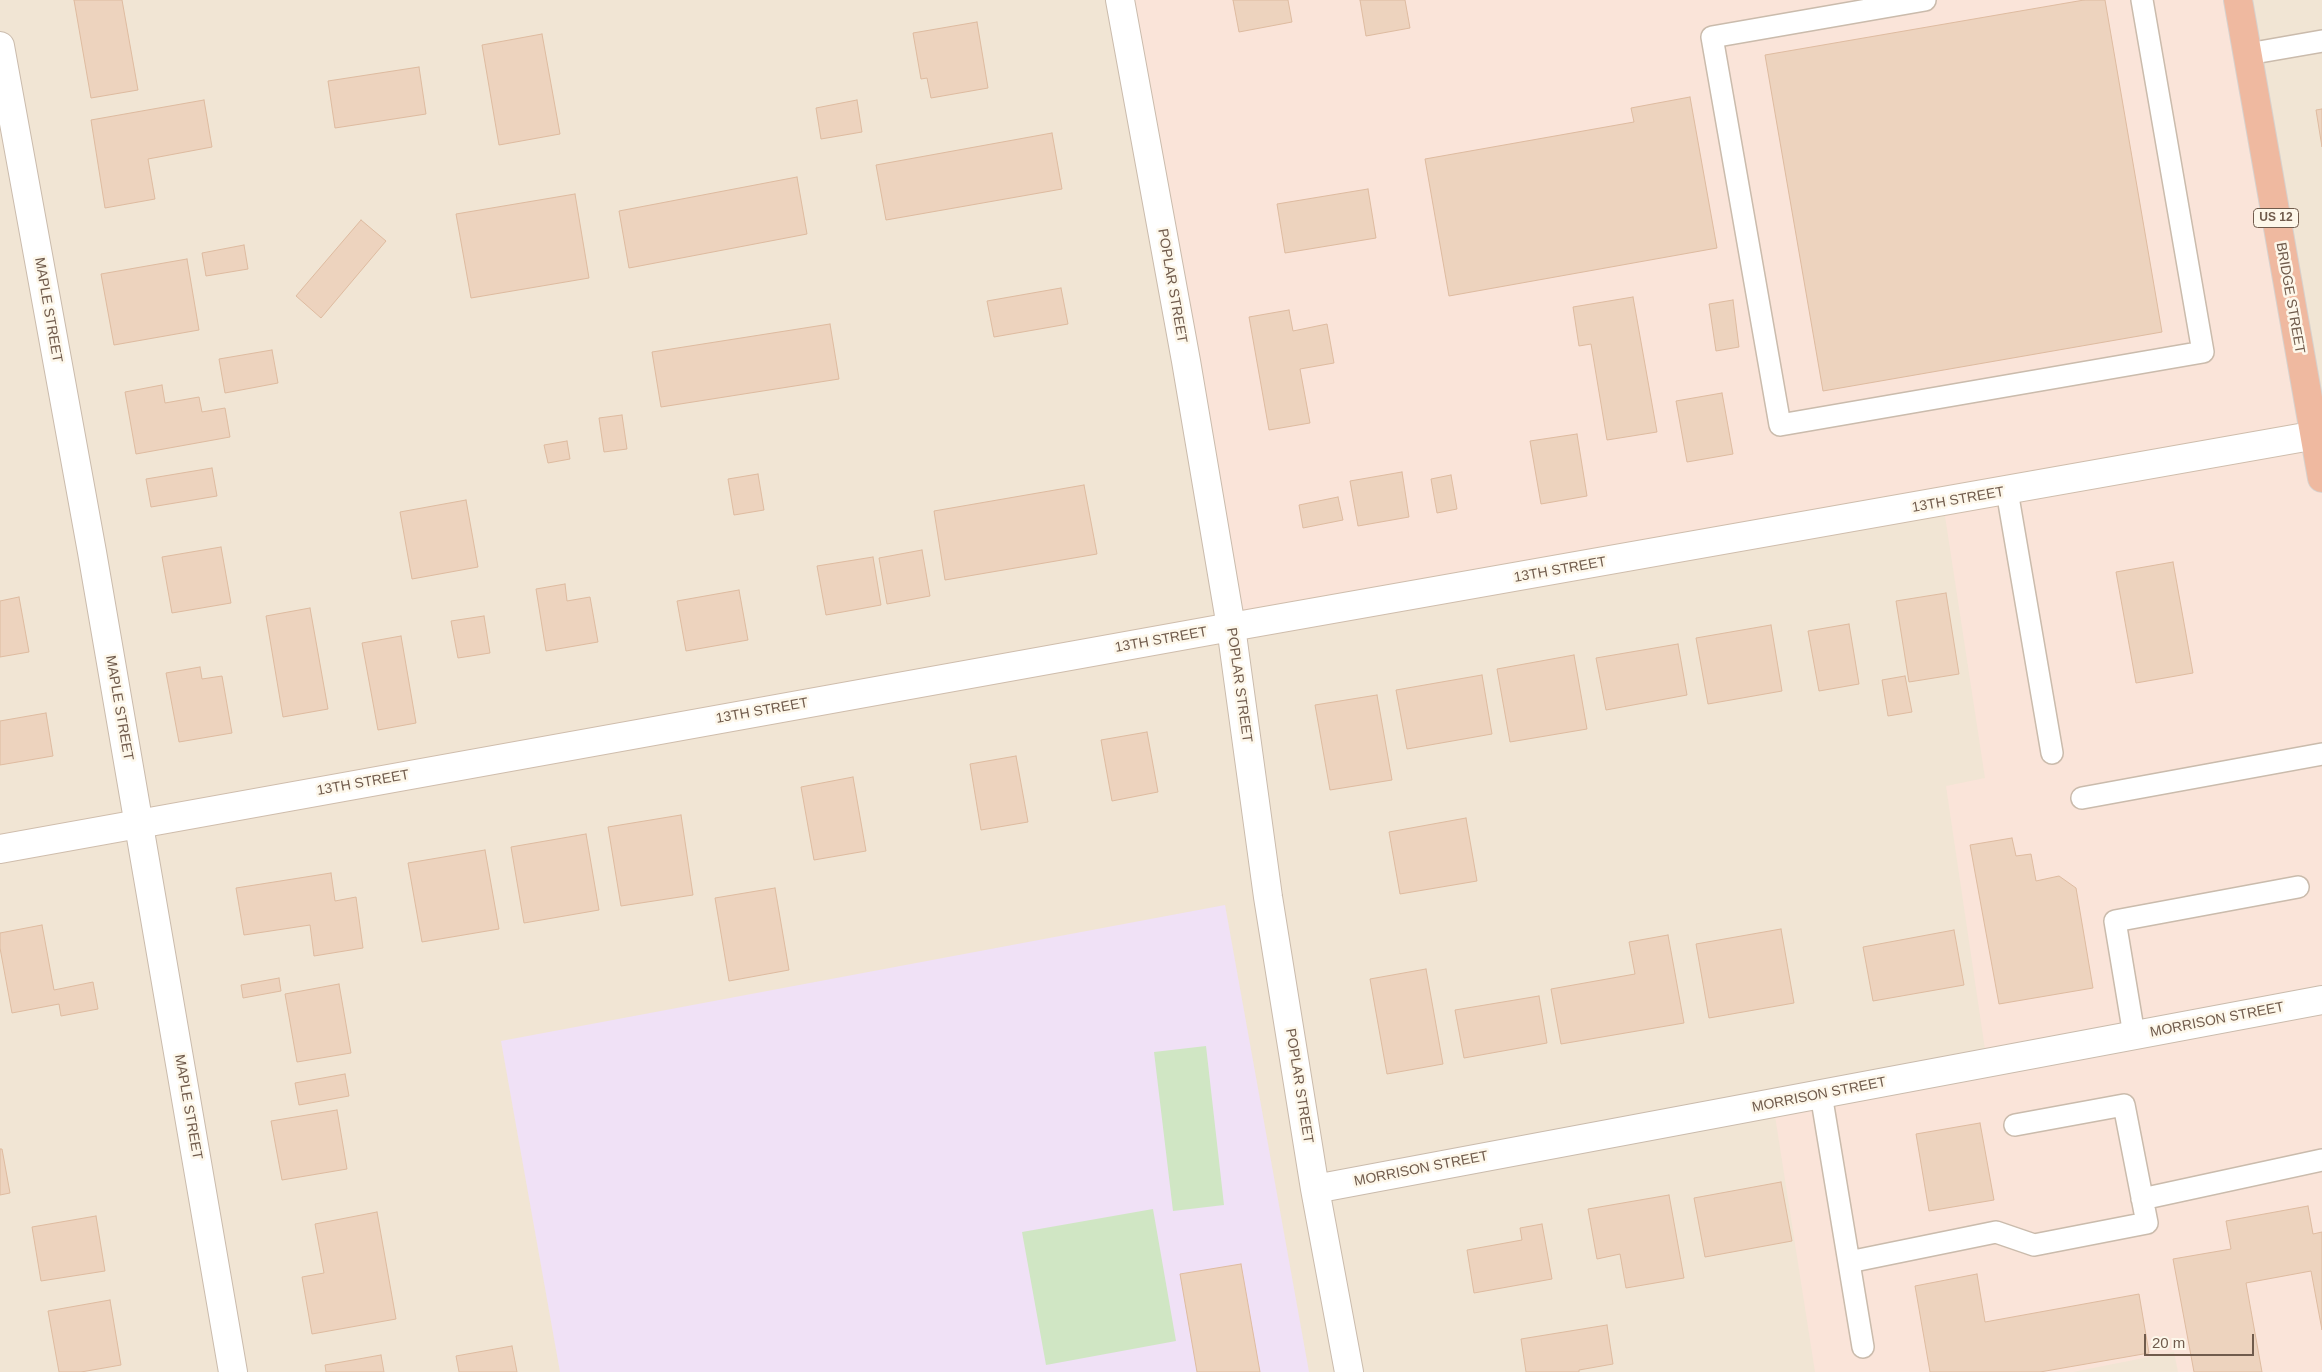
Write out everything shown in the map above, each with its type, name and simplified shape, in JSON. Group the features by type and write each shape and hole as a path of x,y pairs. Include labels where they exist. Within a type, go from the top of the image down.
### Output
{"highway":[{"name":"BRIDGE STREET","path":"2238,0 2318,435 2322,478"}],"street":[{"name":"POPLAR STREET","path":"1120,0 1186,361 1231,627 1268,897 1316,1189 1349,1372"},
{"name":"MAPLE STREET","path":"0,46 140,824 233,1372"},
{"name":"13TH STREET","path":"0,849 1231,627 2318,435"},
{"name":"MORRISON STREET","path":"1316,1189 2322,1000"}],"lane":[{"path":"1925,0 1712,37 1780,425 2203,352 2142,0"},
{"path":"2248,54 2322,41"},
{"path":"2007,491 2052,753"},
{"path":"2082,798 2322,754"},
{"path":"2134,1035 2115,920 2298,887"},
{"path":"1821,1094 1863,1347"},
{"path":"1849,1262 1996,1232 2034,1245 2147,1224 2124,1104 2015,1125"},
{"path":"2142,1199 2322,1160"}],"shaded area":[{"path":"0,0 2322,0 2322,1372 0,1372"},
{"path":"1120,0 2238,0 2322,435 2322,1372 2178,1372 2174,1352 2073,1372 1815,1372 1773,1103 1987,1063 1946,786 1985,778 1943,503 1231,627"},
{"path":"1225,905 1309,1372 560,1372 501,1041"}],"green space":[{"path":"1206,1046 1224,1205 1173,1211 1154,1052"},
{"path":"1153,1209 1176,1341 1046,1365 1022,1232"}],"building":[{"path":"74,0 122,0 138,90 91,98"},
{"path":"1233,0 1288,0 1292,22 1239,32"},
{"path":"1360,0 1405,0 1410,28 1366,36"},
{"path":"2084,0 2105,0 2162,332 1823,391 1765,55"},
{"path":"977,22 988,88 931,98 927,78 921,79 913,33"},
{"path":"542,34 560,134 499,145 482,45"},
{"path":"419,67 426,114 335,128 328,81"},
{"path":"1690,97 1717,248 1449,296 1425,159 1634,122 1631,108"},
{"path":"204,100 212,147 148,159 155,199 105,208 91,120"},
{"path":"857,100 862,132 821,139 816,108"},
{"path":"2322,109 2322,147 2316,110"},
{"path":"1052,133 1062,189 886,220 876,165"},
{"path":"797,177 807,234 629,268 619,211"},
{"path":"1368,189 1376,238 1285,253 1277,204"},
{"path":"575,194 589,278 471,298 456,214"},
{"path":"361,220 386,241 321,318 296,296"},
{"path":"244,245 248,269 206,276 202,253"},
{"path":"187,259 199,330 114,345 101,274"},
{"path":"1061,288 1068,324 994,337 987,301"},
{"path":"1633,297 1657,432 1607,440 1591,344 1579,346 1573,307"},
{"path":"1733,300 1739,347 1716,351 1709,304"},
{"path":"1289,310 1293,331 1327,324 1334,363 1300,369 1310,423 1269,430 1249,317"},
{"path":"830,324 839,379 661,407 652,352"},
{"path":"272,350 278,383 225,393 219,359"},
{"path":"162,385 165,403 199,397 202,412 225,408 230,437 136,454 125,392"},
{"path":"1722,393 1733,454 1687,462 1676,401"},
{"path":"622,415 627,449 604,452 599,418"},
{"path":"1577,434 1587,496 1541,504 1530,441"},
{"path":"567,441 570,459 548,463 544,445"},
{"path":"212,468 217,496 151,507 146,479"},
{"path":"1402,472 1409,517 1358,526 1350,481"},
{"path":"758,474 764,510 734,515 728,479"},
{"path":"1451,475 1457,509 1437,513 1431,479"},
{"path":"1084,485 1097,554 945,580 934,511"},
{"path":"1338,497 1343,520 1303,528 1299,505"},
{"path":"466,500 478,567 412,579 400,512"},
{"path":"221,547 231,603 172,613 162,557"},
{"path":"922,550 930,596 887,604 879,558"},
{"path":"873,557 881,605 826,615 817,566"},
{"path":"2173,562 2193,673 2136,683 2116,572"},
{"path":"565,584 567,601 590,597 598,642 546,651 536,589"},
{"path":"739,590 748,640 686,651 677,601"},
{"path":"1946,593 1959,674 1909,682 1896,601"},
{"path":"19,597 29,652 0,657 0,601"},
{"path":"310,608 328,709 283,717 266,616"},
{"path":"484,616 490,653 458,658 451,621"},
{"path":"1849,624 1859,684 1819,691 1808,631"},
{"path":"1771,625 1782,691 1708,704 1696,638"},
{"path":"401,636 416,723 378,730 362,643"},
{"path":"1678,644 1687,695 1606,710 1596,658"},
{"path":"1574,655 1587,729 1510,742 1497,669"},
{"path":"200,667 202,679 222,676 232,733 179,742 166,673"},
{"path":"1482,675 1492,734 1407,749 1396,690"},
{"path":"1905,676 1912,712 1888,716 1882,680"},
{"path":"1377,695 1392,780 1330,790 1315,705"},
{"path":"46,713 53,756 0,765 0,721"},
{"path":"1147,732 1158,792 1112,801 1101,740"},
{"path":"1016,756 1028,822 981,830 970,764"},
{"path":"853,777 866,851 814,860 801,787"},
{"path":"681,815 693,895 621,906 608,827"},
{"path":"1466,818 1477,881 1400,894 1389,832"},
{"path":"586,834 599,910 524,923 511,847"},
{"path":"2012,838 2016,856 2031,854 2036,881 2059,876 2076,888 2093,988 1999,1004 1970,845"},
{"path":"485,850 499,929 422,942 408,863"},
{"path":"331,873 335,901 356,897 363,948 314,956 310,925 244,935 236,888"},
{"path":"775,888 789,970 729,981 715,898"},
{"path":"42,925 54,990 93,982 98,1009 61,1016 59,1004 12,1013 0,948 0,933"},
{"path":"1781,929 1794,1003 1709,1018 1696,944"},
{"path":"1954,930 1964,985 1873,1001 1863,947"},
{"path":"1668,935 1684,1023 1561,1044 1551,989 1635,974 1629,942"},
{"path":"1426,969 1443,1064 1387,1074 1370,979"},
{"path":"279,978 281,991 243,998 241,985"},
{"path":"339,984 351,1053 297,1062 285,994"},
{"path":"1539,996 1547,1043 1464,1058 1455,1010"},
{"path":"345,1074 349,1096 299,1105 295,1083"},
{"path":"337,1110 347,1169 282,1180 271,1121"},
{"path":"1980,1123 1994,1200 1929,1211 1916,1134"},
{"path":"0,1149 2,1149 10,1193 0,1195"},
{"path":"1781,1182 1792,1241 1705,1257 1694,1198"},
{"path":"1669,1195 1684,1278 1626,1288 1620,1254 1597,1259 1588,1209"},
{"path":"2308,1206 2313,1234 2322,1232 2322,1330 2311,1271 2246,1283 2262,1372 2194,1372 2173,1259 2231,1249 2226,1221"},
{"path":"377,1212 396,1319 312,1334 302,1277 324,1273 315,1224"},
{"path":"96,1216 105,1271 41,1281 32,1227"},
{"path":"1542,1224 1552,1279 1474,1293 1467,1250 1522,1240 1520,1228"},
{"path":"1241,1264 1260,1372 1197,1372 1180,1274"},
{"path":"1977,1274 1985,1322 2139,1294 2149,1353 2040,1372 1930,1372 1915,1286"},
{"path":"110,1300 121,1365 81,1372 59,1372 48,1311"},
{"path":"1607,1325 1613,1364 1579,1370 1579,1372 1526,1372 1521,1339"},
{"path":"512,1346 517,1372 459,1372 456,1356"},
{"path":"381,1355 384,1372 326,1372 325,1365"}]}
